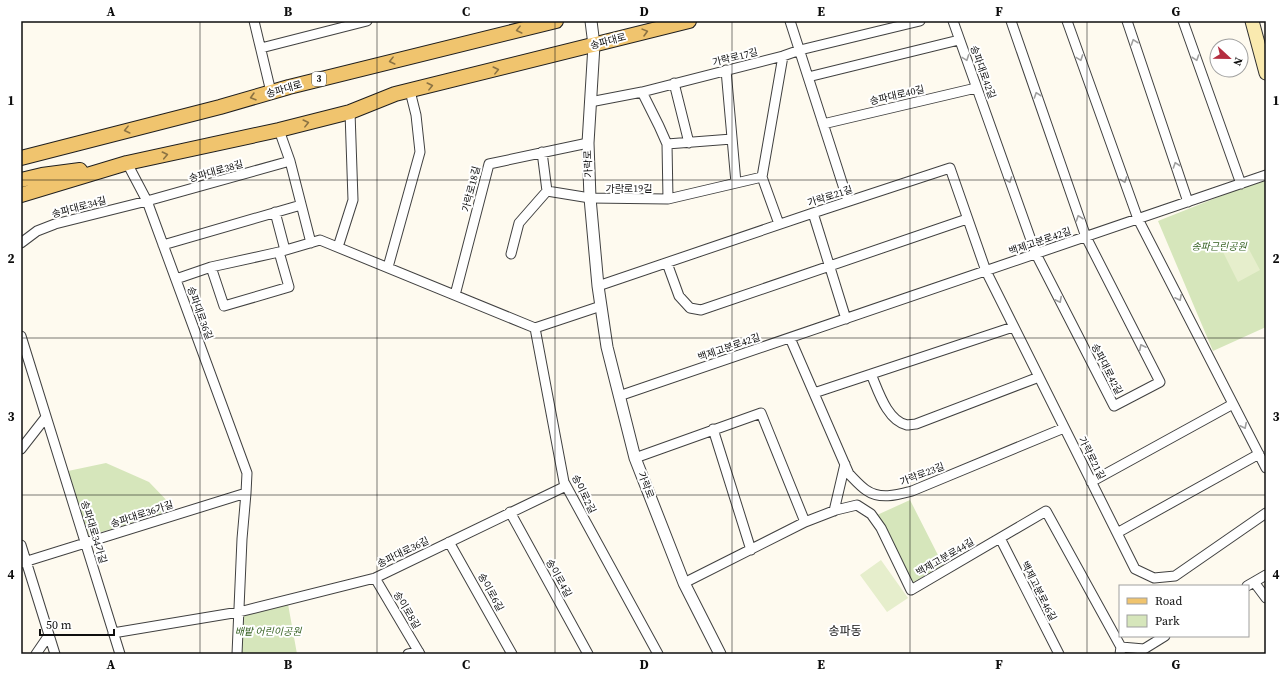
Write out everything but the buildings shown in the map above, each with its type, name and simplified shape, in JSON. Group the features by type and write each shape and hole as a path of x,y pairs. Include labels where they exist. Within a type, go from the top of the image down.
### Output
{"main road":[{"name":"송파대로","path":"83,142 289,87 556,21"},
{"name":"송파대로","path":"21,195 127,163 279,130 350,112 395,94 689,21"},
{"path":"1252,21 1266,72"},
{"path":"21,148 55,141 83,142"},
{"name":"3","path":"21,158 83,142"},
{"path":"21,180 42,175 127,163"}],"street":[{"path":"254,21 271,92"},
{"path":"261,48 367,21"},
{"name":"가락로","path":"591,21 594,45 588,143 590,198 598,286 607,347 635,458 684,583 720,654"},
{"path":"790,21 848,201"},
{"path":"800,50 920,21"},
{"name":"송파대로42길","path":"953,21 1036,254 1114,406 1160,382 1086,237 1011,21"},
{"path":"1067,21 1138,219 1266,468"},
{"path":"1127,21 1188,202"},
{"path":"1183,21 1241,184"},
{"path":"808,77 959,40"},
{"name":"가락로17길","path":"590,102 642,92 783,56 800,50"},
{"path":"779,224 762,177 783,56"},
{"path":"726,70 736,183"},
{"path":"674,83 689,143"},
{"name":"송파대로40길","path":"823,124 976,88"},
{"path":"388,267 420,152 416,115 410,91"},
{"path":"642,92 666,144 668,199"},
{"path":"338,247 353,200 350,112"},
{"path":"279,130 290,161 311,242"},
{"path":"666,144 732,139"},
{"name":"가락로18길","path":"455,295 489,164 588,143"},
{"path":"511,254 519,223 547,191 542,152"},
{"name":"송파대로38길","path":"147,201 290,161"},
{"name":"송파대로36길","path":"127,163 147,201 164,245 246,473 237,654"},
{"name":"가락로21길","path":"598,286 779,224 950,168 986,271 1135,569 1154,578 1175,576 1266,513"},
{"name":"백제고분로42길","path":"619,396 1266,176"},
{"name":"가락로19길","path":"547,191 590,198 668,199 762,177"},
{"name":"송파대로34길","path":"21,243 37,231 55,224 147,201"},
{"path":"164,245 301,204"},
{"path":"211,267 224,306 289,286 275,212"},
{"path":"813,213 846,319"},
{"path":"667,263 679,296 690,308 701,310 967,219"},
{"name":"송파대로36길","path":"176,279 211,267 282,251 320,240 535,328"},
{"path":"535,328 601,306"},
{"path":"814,393 1013,326"},
{"name":"송이로2길","path":"535,328 564,482 658,654"},
{"name":"가락로23길","path":"790,338 849,474 866,490 880,496 896,496 912,491 1064,428"},
{"name":"송파대로34가길","path":"22,343 120,654"},
{"path":"871,374 888,412 907,425 916,424 1039,377"},
{"path":"1091,482 1233,404"},
{"path":"635,458 713,429 762,413 805,522"},
{"path":"21,448 46,417"},
{"path":"713,429 751,550"},
{"path":"1117,533 1259,454"},
{"path":"834,511 845,464"},
{"name":"송파대로36길","path":"113,633 239,612 375,578 566,486"},
{"name":"송파대로36가길","path":"24,562 246,492"},
{"name":"백제고분로44길","path":"684,583 805,522 834,511 857,505 871,514 881,528 911,590 1046,511 1121,650 1144,649 1163,637"},
{"name":"송이로4길","path":"510,512 588,654"},
{"name":"백제고분로46길","path":"1000,538 1060,654"},
{"name":"송이로6길","path":"449,542 512,654"},
{"path":"21,545 24,562 56,654"},
{"path":"1266,575 1251,584 1266,598"},
{"name":"송이로8길","path":"375,578 420,653"},
{"path":"36,654 49,635"},
{"path":"408,654 420,653"}],"green space":[{"name":"송파근린공원","path":"1266,178 1266,327 1213,351 1158,221"},
{"path":"1245,242 1260,270 1238,282 1223,252"},
{"path":"106,463 149,482 175,509 89,536 68,471"},
{"path":"910,500 943,565 912,583 877,515"},
{"path":"881,560 908,598 887,612 860,575"},
{"name":"배밭 어린이공원","path":"288,604 297,654 241,654 244,614"}],"district":[{"name":"송파동","path":"845,631"}]}
